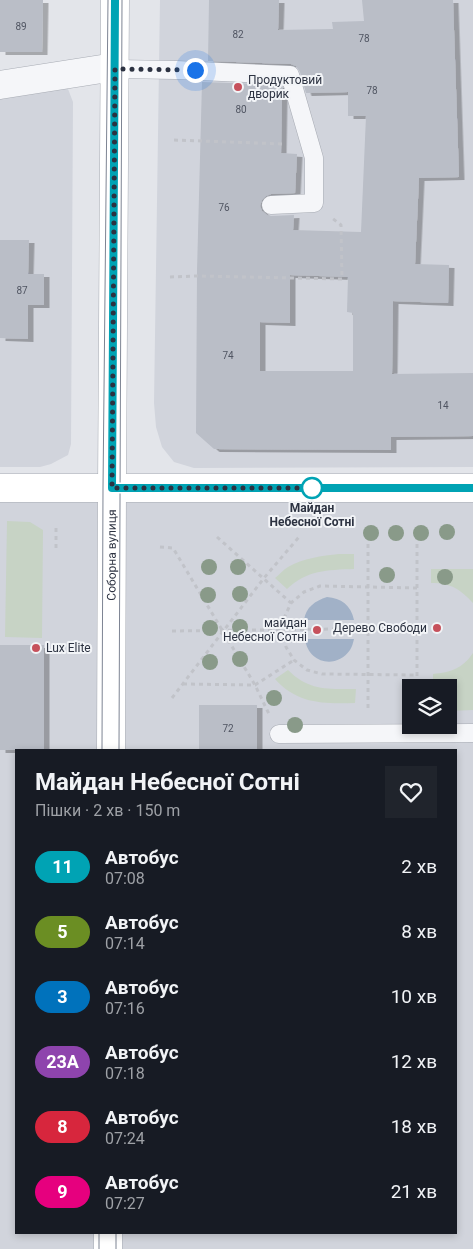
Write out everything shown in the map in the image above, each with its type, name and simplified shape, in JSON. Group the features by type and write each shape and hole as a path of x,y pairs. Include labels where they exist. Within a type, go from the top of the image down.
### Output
{"main road":[{"name":"Соборна вулиця","path":"111,749 115,0"},
{"path":"0,488 473,488"},
{"path":"108,1234 108,1249"}],"street":[{"path":"0,85 108,68 115,69"}],"lane":[{"path":"115,69 290,75 314,158 314,203 271,205"},
{"path":"279,734 473,733"}],"path":[{"path":"174,140 310,145"},
{"path":"170,277 342,279 341,225 314,203"},
{"path":"56,526 56,548"},
{"path":"368,536 368,734"},
{"path":"417,536 417,679"},
{"path":"217,537 291,603"},
{"path":"172,698 222,631 299,537"},
{"path":"160,547 173,548 255,686 279,734"},
{"path":"417,588 320,586 304,592 291,603 285,616 282,630 286,646 294,660 307,670 322,674 417,675"},
{"path":"172,631 417,628"},
{"path":"182,684 255,686 294,660"}],"shaded area":[{"path":"160,0 473,0 473,467 194,468 174,462 162,447 156,427 154,403"},
{"path":"62,85 68,89 73,102 71,444 68,455 51,464 40,467 0,467 0,93"},
{"path":"0,488 473,488 473,1249 0,1249"}],"green space":[{"path":"7,521 30,522 43,530 42,638 5,637"},
{"path":"339,554 354,554 354,569 318,572 302,578 287,589 275,578 286,568 300,561"},
{"path":"431,569 473,569 473,603 455,588 444,584 431,583"},
{"path":"473,653 473,710 457,711 457,679 433,679 433,674 456,669"},
{"path":"288,670 311,685 328,689 356,689 355,703 322,702 302,698 283,687 275,679"}],"water":[{"path":"327,597 345,603 354,620 304,620 307,611 312,605"},
{"path":"305,639 354,639 351,649 344,656 330,662 323,661 311,654"}],"building":[{"path":"0,0 43,0 42,52 0,52"},
{"path":"209,0 279,0 278,30 333,29 332,22 364,21 362,0 453,0 459,177 419,178 415,264 449,265 448,303 393,301 392,374 473,373 473,436 391,437 391,450 214,449 196,433 197,271 202,82 282,85 284,94 282,94 281,153 297,154 295,193 271,194 262,200 260,206 267,215 294,215 293,230 361,232 366,116 348,116 348,92 306,93 300,72 296,66 291,64 208,61","holes":["290,275 348,277 347,312 353,313 353,371 260,371 260,322 290,323"]},
{"path":"0,240 29,240 28,274 44,274 44,305 28,305 28,339 0,338"},
{"path":"0,645 44,645 44,749 0,750"},
{"path":"199,705 257,705 257,749 199,749"}],"tram line":[{"path":"102,749 108,0"},
{"path":"119,749 122,0"},
{"path":"99,1234 99,1249"},
{"path":"116,1234 116,1249"}],"bus line":[{"name":"11","path":"115,0 112,488 473,488"}],"place":[{"name":"Продуктовий дворик","path":"238,87"},
{"name":"Майдан Небесної Сотні","path":"312,488"},
{"name":"Дерево Свободи","path":"437,628"},
{"name":"майдан Небесної Сотні","path":"317,630"},
{"name":"Lux Elite","path":"36,648"}],"route":[{"path":"195,70 115,69 112,488 312,488"}]}
